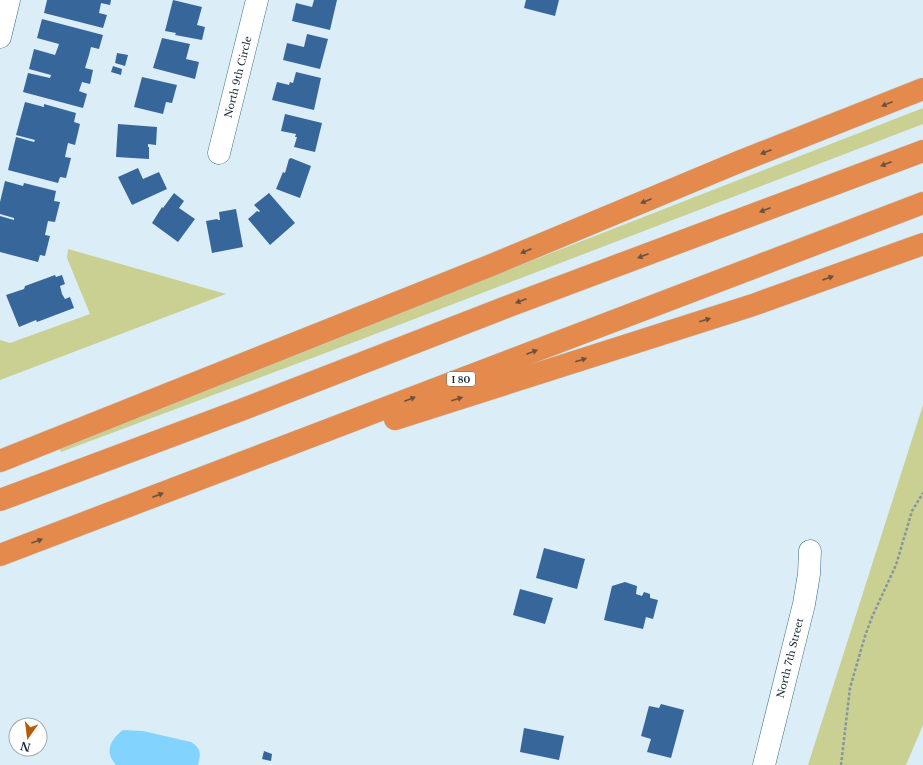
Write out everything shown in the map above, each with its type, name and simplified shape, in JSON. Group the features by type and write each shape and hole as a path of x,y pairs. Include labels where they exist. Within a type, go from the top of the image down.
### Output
{"highway":[{"path":"0,461 487,267 736,163 923,89"},
{"path":"0,500 241,410 509,306 923,151"},
{"name":"I 80","path":"0,555 923,203"},
{"path":"180,486 753,305 923,244"}],"street":[{"path":"0,37 10,0"},
{"name":"North 9th Circle","path":"219,153 257,0"},
{"name":"North 7th Street","path":"764,765 804,604 809,574 810,551"}],"path":[{"path":"841,765 850,688 861,650 872,617 896,565 912,510 923,493"}],"green space":[{"path":"923,108 923,124 344,346 61,452 59,445"},
{"path":"68,249 226,294 0,380 0,340 10,343 90,314 67,258"},
{"path":"923,405 923,725 906,765 808,765"}],"water":[{"path":"123,730 143,731 191,742 197,747 199,752 200,758 198,765 116,765 110,755 110,746 118,734"}],"building":[{"path":"47,0 111,0 110,5 101,3 99,13 107,15 103,28 44,13"},
{"path":"173,0 202,7 197,25 205,27 202,40 175,35 176,33 165,31"},
{"path":"314,0 337,0 330,30 292,21 296,3 312,7"},
{"path":"526,0 559,0 555,16 524,8"},
{"path":"42,19 103,35 99,49 91,47 85,68 93,70 90,84 82,82 79,91 87,94 83,108 23,92 28,73 50,78 51,75 29,69 34,49 55,55 59,44 37,38"},
{"path":"307,34 328,39 320,69 283,60 287,43 304,47"},
{"path":"162,38 190,44 186,59 199,62 195,79 153,68"},
{"path":"117,53 128,55 125,66 115,63"},
{"path":"113,66 122,69 121,75 111,72"},
{"path":"296,72 321,78 314,110 272,100 277,82 289,85 290,82 293,83"},
{"path":"142,77 177,85 172,103 166,102 163,114 134,107"},
{"path":"25,102 44,107 44,104 76,113 74,122 80,124 75,145 68,143 65,157 71,158 66,178 60,177 58,183 8,170 16,137 34,142 35,140 16,135"},
{"path":"285,114 322,123 315,152 294,147 297,137 295,137 296,134 281,131"},
{"path":"118,124 157,127 156,145 148,144 149,159 116,157"},
{"path":"291,158 311,166 300,198 276,189 283,172 285,173 289,159"},
{"path":"138,168 143,179 159,172 167,189 132,205 118,177"},
{"path":"5,181 23,186 24,183 56,191 54,201 60,202 55,222 48,221 45,235 50,236 45,256 40,255 38,262 0,252 0,216 14,220 14,218 0,214 0,202"},
{"path":"174,193 184,201 179,208 195,219 178,242 152,223 162,207 163,208"},
{"path":"269,193 295,223 270,245 248,219 257,211 260,211 254,205"},
{"path":"236,209 243,247 212,253 206,221 217,219 220,220 219,212"},
{"path":"55,275 56,277 62,275 65,284 60,286 62,294 65,299 70,297 74,308 19,327 6,295 24,289 25,286"},
{"path":"544,548 585,559 577,589 536,578"},
{"path":"625,582 637,586 636,594 642,596 644,592 650,594 650,598 658,600 653,619 646,617 643,629 604,620 612,586"},
{"path":"520,589 553,598 545,624 513,615"},
{"path":"661,704 684,710 671,758 647,752 651,739 641,736 649,706 659,708"},
{"path":"524,728 564,736 559,760 520,752"},
{"path":"264,751 272,754 271,761 262,759"}]}
